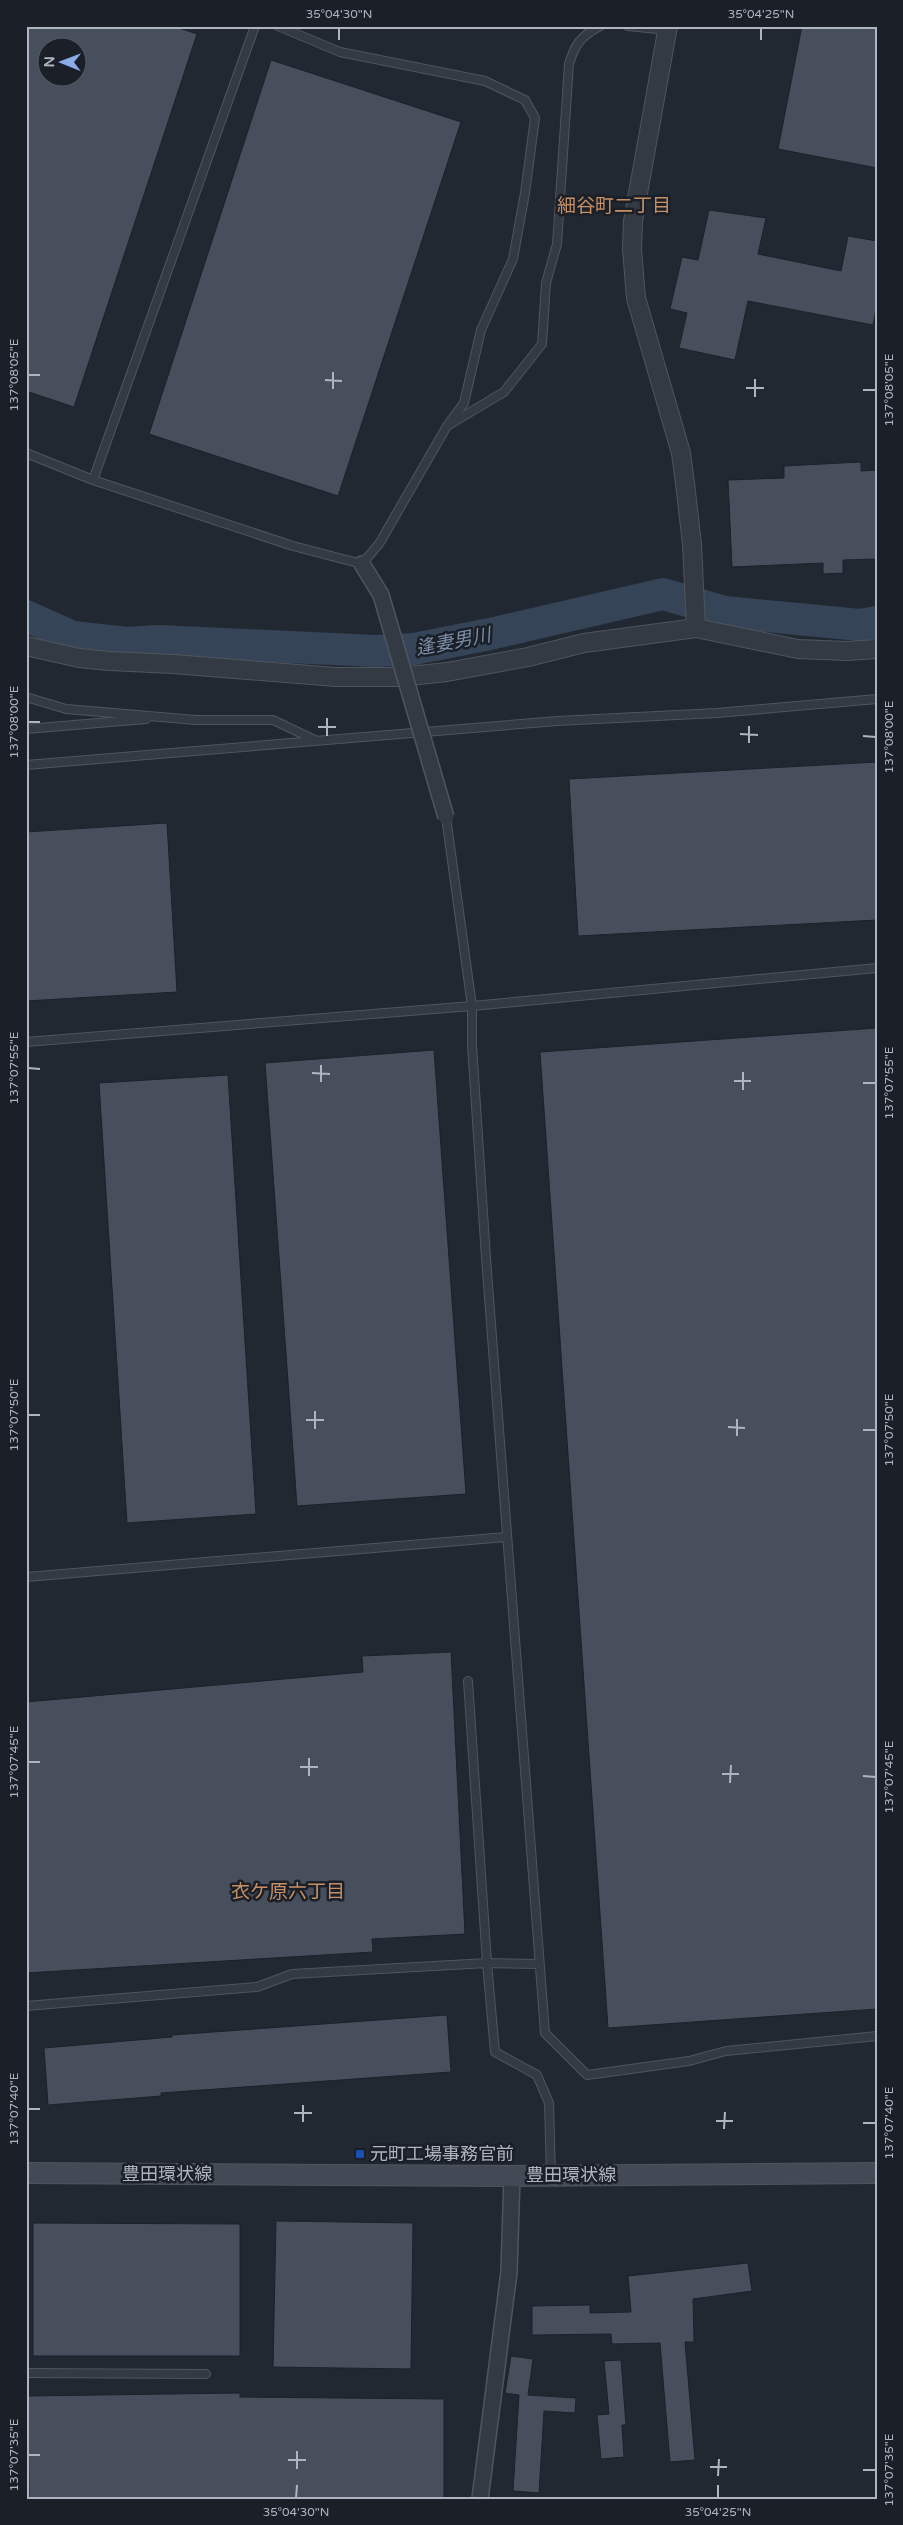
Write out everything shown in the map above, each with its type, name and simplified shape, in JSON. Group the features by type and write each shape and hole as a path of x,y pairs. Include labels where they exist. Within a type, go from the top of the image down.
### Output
{"main road":[{"name":"豊田環状線","path":"26,2173 512,2176 877,2174"}],"street":[{"path":"668,28 633,221 632,249 636,298 681,453 691,535 695,588 695,620"},
{"path":"362,564 381,594 446,817"},
{"path":"26,646 79,658 108,661 357,678 400,677 447,672 528,657 584,642 695,620 798,649 846,651 877,649"},
{"path":"480,2499 508,2272 512,2176"}],"lane":[{"path":"94,480 255,26"},
{"path":"26,453 94,480 293,546 362,564 379,544 447,426 464,402 481,330 513,259 525,194 535,118 525,100 485,81 340,52 278,26"},
{"path":"447,426 504,392 542,344 546,283 557,244 569,64 573,52 584,34 600,26"},
{"path":"628,26 668,28"},
{"path":"26,698 66,709 196,720 273,720 317,741"},
{"path":"26,765 558,721 717,713 877,699"},
{"path":"26,729 170,718"},
{"path":"446,817 472,1006 472,1054 506,1538 545,2033 587,2075 689,2061 726,2051 877,2036"},
{"path":"26,1042 472,1006 877,968"},
{"path":"26,1577 506,1538"},
{"path":"468,1681 487,1964 495,2052 536,2075 548,2103 551,2176"},
{"path":"26,2006 257,1987 292,1974 487,1964 539,1964"},
{"path":"26,2374 206,2374"}],"building":[{"path":"26,26 173,26 197,34 74,407 26,391"},
{"path":"802,26 877,26 877,168 778,149"},
{"path":"271,60 461,122 338,496 149,434"},
{"path":"709,210 766,218 758,254 841,271 848,236 877,241 877,304 873,325 748,301 735,360 679,348 687,313 670,309 682,257 698,260"},
{"path":"861,462 861,471 877,470 877,559 843,560 843,573 823,574 823,563 732,567 728,480 784,478 784,466"},
{"path":"877,762 877,920 578,936 569,779"},
{"path":"167,823 177,992 26,1001 26,832"},
{"path":"877,1028 877,2009 608,2028 540,1052"},
{"path":"434,1050 466,1494 297,1506 265,1063"},
{"path":"228,1075 256,1514 127,1523 99,1083"},
{"path":"451,1652 465,1934 372,1939 373,1952 26,1973 26,1702 363,1672 362,1656"},
{"path":"447,2015 451,2072 161,2093 161,2096 48,2105 44,2048 172,2037 172,2035"},
{"path":"276,2221 413,2223 411,2369 273,2367"},
{"path":"33,2223 240,2224 240,2356 33,2356"},
{"path":"748,2263 752,2291 693,2299 694,2342 685,2342 695,2460 670,2462 660,2343 612,2344 611,2334 532,2335 532,2306 590,2305 590,2313 631,2312 628,2276"},
{"path":"511,2356 533,2359 528,2395 576,2398 575,2413 544,2411 539,2493 513,2491 519,2395 505,2393"},
{"path":"621,2360 626,2425 622,2425 624,2457 601,2459 597,2415 609,2414 604,2361"},
{"path":"240,2393 240,2397 444,2399 444,2499 29,2499 28,2396"}],"waterway":[{"name":"逢妻男川","path":"26,616 73,637 127,643 159,641 376,651 414,649 490,634 663,594 725,612 860,625 877,622"}],"place":[{"name":"元町工場事務官前","path":"360,2154"}],"district":[{"name":"細谷町二丁目","path":"614,205"},
{"name":"衣ケ原六丁目","path":"288,1891"}]}
